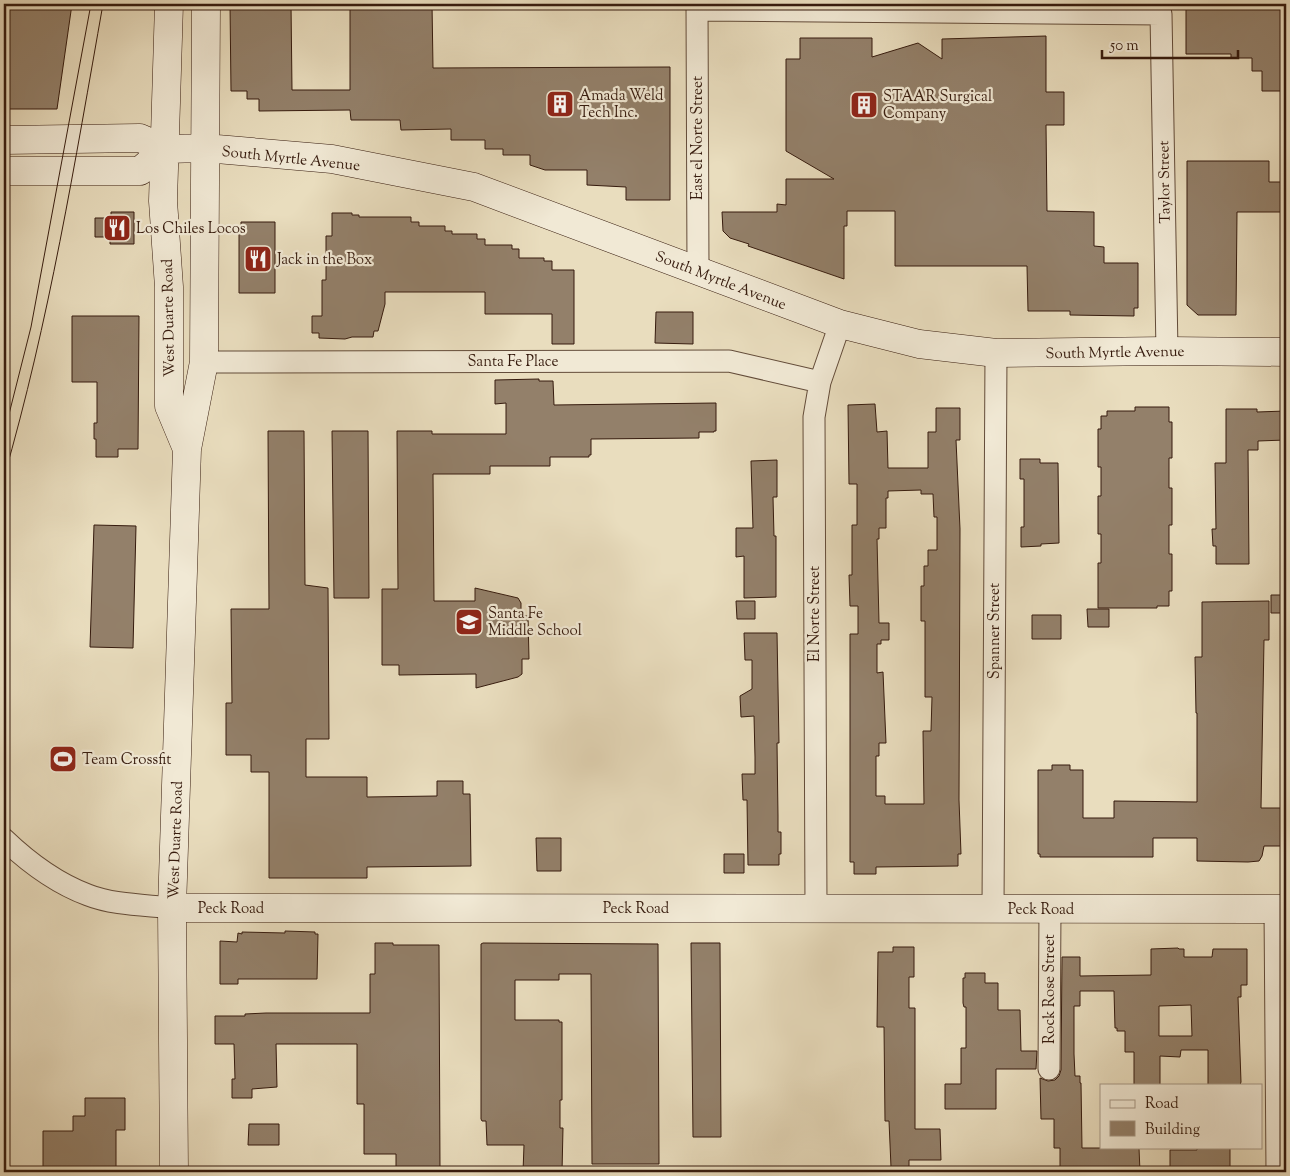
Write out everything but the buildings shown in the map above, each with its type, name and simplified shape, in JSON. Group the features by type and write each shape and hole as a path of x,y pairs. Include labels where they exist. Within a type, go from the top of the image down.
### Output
{"main road":[{"name":"West Duarte Road","path":"169,4 163,202 169,287 169,406 187,449"},
{"name":"West Duarte Road","path":"174,1172 172,908 187,449 204,362 206,4"},
{"name":"South Myrtle Avenue","path":"4,140 140,138 165,149 205,148 332,159 474,187 840,324 919,344 996,353 1286,352"},
{"path":"4,171 140,171 165,149"},
{"name":"Peck Road","path":"172,908 1280,909"}],"street":[{"name":"Taylor Street","path":"697,7 1162,14 1167,351"},
{"name":"East el Norte Street","path":"697,7 698,271"},
{"name":"El Norte Street","path":"816,908 814,417 820,382 840,324"},
{"name":"Spanner Street","path":"993,909 996,353"},
{"name":"Santa Fe Place","path":"204,362 729,361 820,382"},
{"name":"Peck Road","path":"4,839 23,857 56,879 88,895 125,903 172,908"},
{"name":"Rock Rose Street","path":"1049,1069 1050,909"},
{"path":"1277,1172 1280,909"}],"tram line":[{"path":"4,434 31,327 91,4"},
{"path":"4,477 35,360 48,301 103,4"}],"place":[{"name":"Amada Weld Tech Inc.","path":"560,104"},
{"name":"STAAR Surgical Company","path":"864,105"},
{"name":"Los Chiles Locos","path":"117,228"},
{"name":"Jack in the Box","path":"258,259"},
{"name":"Santa Fe Middle School","path":"469,622"},
{"name":"Team Crossfit","path":"63,759"}]}
